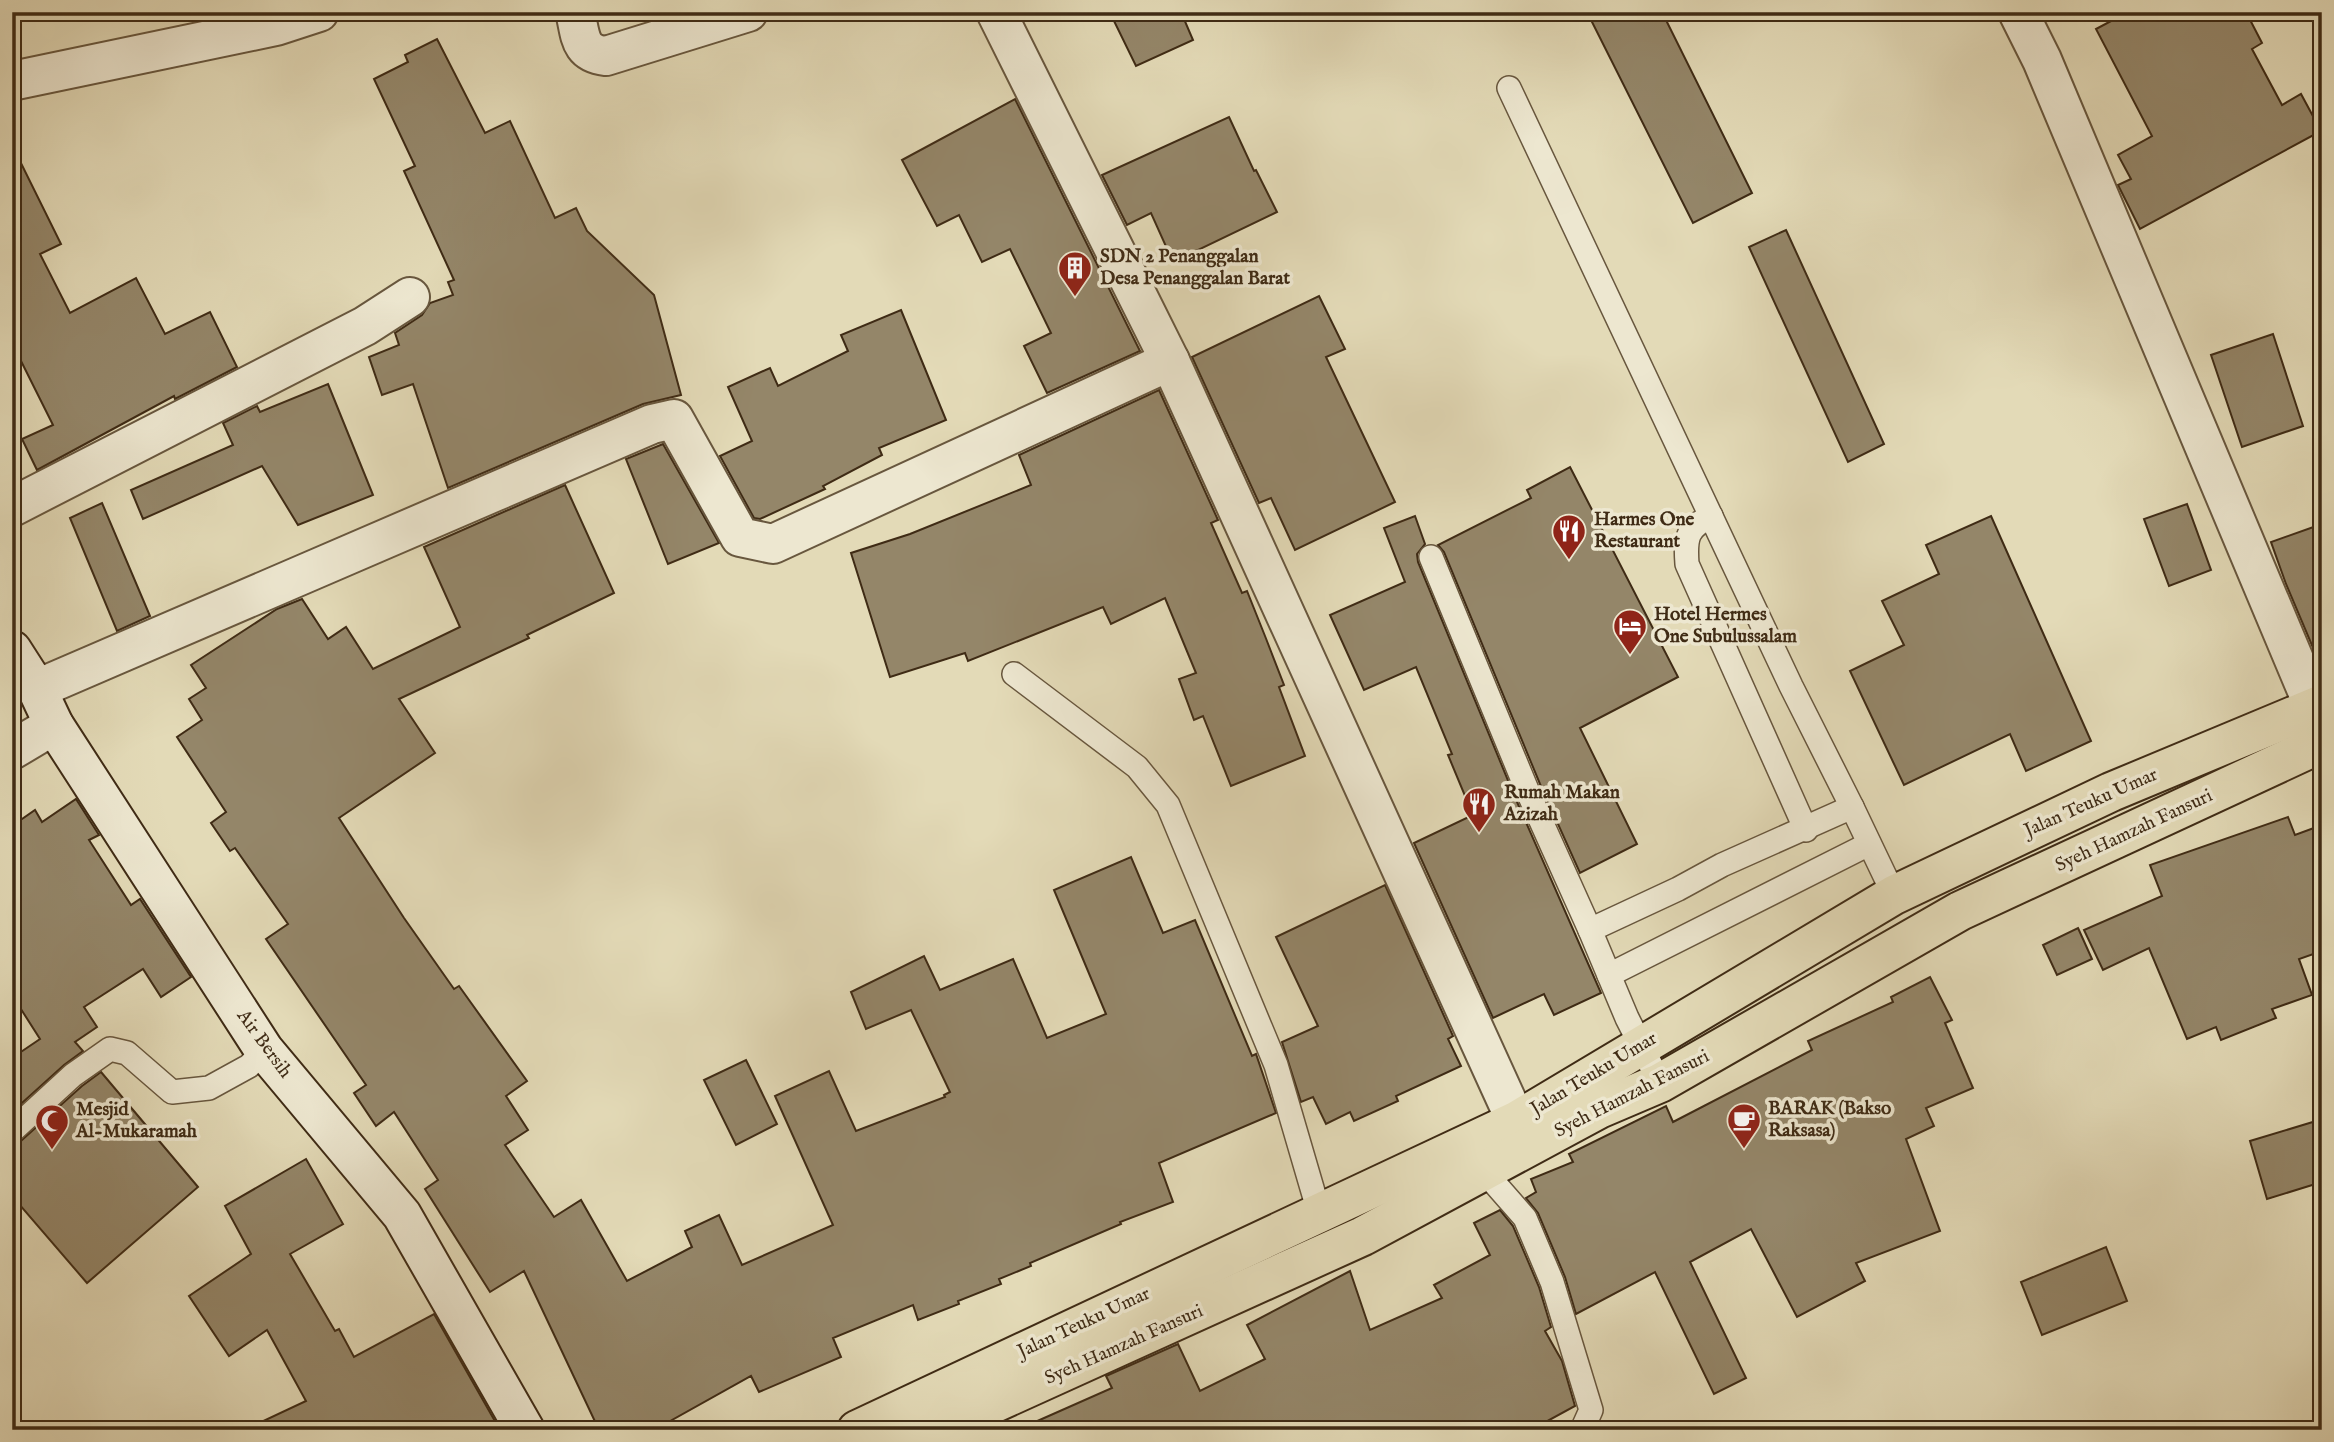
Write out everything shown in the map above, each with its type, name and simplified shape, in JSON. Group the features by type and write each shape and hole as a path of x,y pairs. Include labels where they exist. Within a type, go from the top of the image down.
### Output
{"highway":[{"name":"Jalan Teuku Umar","path":"857,1430 1516,1121 1894,895 2110,792 2319,718"},
{"name":"Syeh Hamzah Fansuri","path":"935,1430 1363,1236 1599,1109 1660,1083 1960,911 2319,718"}],"street":[{"path":"12,81 276,26 319,12"},
{"path":"575,12 584,48 593,55 606,56 748,12"},
{"path":"996,12 1170,361 1516,1121"},
{"path":"2018,12 2042,60 2319,718"},
{"path":"12,506 365,326 410,297"},
{"path":"37,689 652,424 674,419 740,537 773,544 1170,361"},
{"name":"Air Bersih","path":"12,650 37,689 54,725 264,1050 402,1215 525,1430"},
{"path":"12,750 54,725"}],"lane":[{"path":"1509,88 1791,686 1894,895"},
{"path":"1711,516 1695,524 1688,536 1685,547 1687,564 1806,830"},
{"path":"1431,557 1527,790 1627,1018 1660,1083"},
{"path":"1014,674 1137,767 1168,806 1276,1065 1319,1212"},
{"path":"1590,930 1722,865 1806,830 1852,807"},
{"path":"1609,975 1869,844"},
{"path":"12,1130 73,1075 110,1049 127,1053 172,1092 209,1088 249,1066 264,1050"},
{"path":"1483,1170 1525,1219 1552,1282 1591,1410 1583,1430"}],"building":[{"path":"1132,12 1181,12 1193,40 1136,66 1114,21"},
{"path":"1587,12 1662,12 1752,193 1693,223"},
{"path":"2128,12 2246,12 2262,43 2252,49 2282,105 2301,94 2321,131 2140,229 2118,185 2131,179 2118,155 2152,136 2096,29"},
{"path":"437,39 485,133 510,121 555,218 576,208 587,231 654,295 681,395 643,404 448,488 413,384 382,395 369,357 399,345 395,333 422,315 430,303 453,295 448,282 454,280 404,171 415,166 374,79 408,62 405,55"},
{"path":"1015,99 1140,351 1047,393 1024,346 1051,333 1010,249 982,262 959,215 937,226 902,160"},
{"path":"1229,117 1277,212 1173,262 1151,213 1127,225 1102,175"},
{"path":"12,145 61,244 40,254 70,313 136,278 165,334 210,312 237,367 175,399 174,396 37,470 22,439 53,425 12,343"},
{"path":"1786,230 1884,444 1848,462 1749,247"},
{"path":"1319,296 1345,349 1326,357 1395,502 1295,550 1271,498 1259,503 1192,357"},
{"path":"901,310 946,420 879,448 882,455 823,486 825,489 760,519 754,518 720,456 752,441 728,387 770,368 778,386 848,351 841,335"},
{"path":"2273,334 2303,426 2242,447 2211,355"},
{"path":"328,384 373,495 298,525 262,466 143,519 131,490 233,445 223,423 257,406 260,412"},
{"path":"1159,390 1218,520 1211,523 1242,593 1247,591 1265,636 1284,685 1279,687 1305,756 1231,786 1203,716 1194,720 1179,679 1196,673 1165,598 1111,624 1103,607 968,661 965,653 890,677 851,553 910,534 1031,485 1019,455"},
{"path":"663,444 719,543 668,564 626,459"},
{"path":"1570,467 1678,677 1580,728 1637,844 1580,873 1540,784 1444,552 1438,545 1531,498 1527,490"},
{"path":"565,485 614,593 527,635 529,638 399,699 435,753 339,818 454,989 459,986 527,1081 506,1096 528,1130 505,1145 554,1217 581,1200 627,1281 692,1247 685,1231 719,1215 742,1265 833,1225 775,1096 829,1071 856,1131 945,1097 944,1095 950,1092 911,1010 866,1029 851,992 924,956 940,990 1013,959 1047,1038 1106,1014 1054,890 1131,857 1163,933 1195,920 1252,1056 1256,1054 1276,1113 1159,1163 1173,1202 1120,1222 1121,1224 1030,1263 1031,1266 999,1279 1001,1284 958,1301 959,1304 918,1320 913,1305 833,1338 841,1357 759,1392 751,1376 654,1430 599,1430 524,1271 490,1292 425,1189 438,1180 394,1112 376,1126 354,1093 366,1085 266,939 288,924 235,848 230,851 211,823 226,812 177,737 202,720 189,699 206,688 191,665 277,609 302,599 328,639 346,627 373,669 460,627 424,547"},
{"path":"102,503 150,616 117,631 70,518"},
{"path":"2187,504 2211,570 2169,586 2144,519"},
{"path":"1415,516 1425,544 1417,554 1418,562 1514,795 1601,993 1554,1015 1544,994 1493,1018 1414,843 1473,815 1448,755 1452,754 1416,667 1364,690 1330,615 1405,582 1384,528"},
{"path":"1991,516 2091,741 2026,771 2010,734 1904,785 1850,671 1904,645 1882,601 1939,574 1926,545"},
{"path":"2322,524 2322,669 2271,542"},
{"path":"76,799 99,835 89,840 131,905 140,899 191,977 161,997 143,969 84,1007 97,1027 75,1042 83,1051 12,1112 12,1058 40,1039 12,995 12,826 35,810 42,822"},
{"path":"2288,817 2295,835 2322,825 2322,951 2299,959 2312,995 2272,1009 2276,1018 2221,1040 2216,1027 2187,1039 2149,948 2103,970 2084,930 2162,896 2150,865"},
{"path":"1385,885 1453,1036 1448,1039 1461,1066 1396,1096 1398,1101 1354,1121 1350,1112 1326,1124 1313,1097 1301,1102 1282,1042 1318,1026 1276,937"},
{"path":"2078,928 2092,959 2057,975 2043,945"},
{"path":"1930,977 1952,1020 1945,1023 1973,1088 1926,1108 1934,1126 1906,1139 1940,1231 1856,1263 1865,1281 1797,1317 1751,1229 1690,1262 1746,1378 1714,1394 1655,1272 1576,1314 1565,1277 1538,1213 1526,1198 1536,1192 1531,1179 1573,1162 1569,1154 1666,1106 1673,1122 1812,1050 1808,1041 1893,1002 1891,997"},
{"path":"746,1060 777,1124 736,1145 704,1080"},
{"path":"101,1072 198,1187 87,1283 12,1196 12,1145 21,1141"},
{"path":"2316,1121 2322,1139 2322,1182 2267,1199 2250,1141"},
{"path":"306,1159 343,1224 290,1254 335,1331 339,1329 354,1357 434,1314 500,1430 244,1430 306,1401 267,1330 229,1356 189,1296 251,1254 225,1206"},
{"path":"1500,1210 1513,1226 1539,1287 1551,1327 1545,1331 1562,1361 1575,1406 1531,1430 1017,1430 1112,1388 1106,1376 1178,1344 1200,1391 1265,1359 1247,1325 1350,1271 1370,1330 1442,1298 1434,1285 1490,1255 1474,1223"},
{"path":"2106,1247 2127,1301 2042,1335 2021,1282"}],"place":[{"name":"SDN 2 Penanggalan Desa Penanggalan Barat","path":"1075,298"},
{"name":"Harmes One Restaurant","path":"1569,561"},
{"name":"Hotel Hermes One Subulussalam","path":"1630,656"},
{"name":"Rumah Makan Azizah","path":"1479,834"},
{"name":"BARAK (Bakso Raksasa)","path":"1744,1150"},
{"name":"Mesjid Al-Mukaramah","path":"52,1151"}]}
